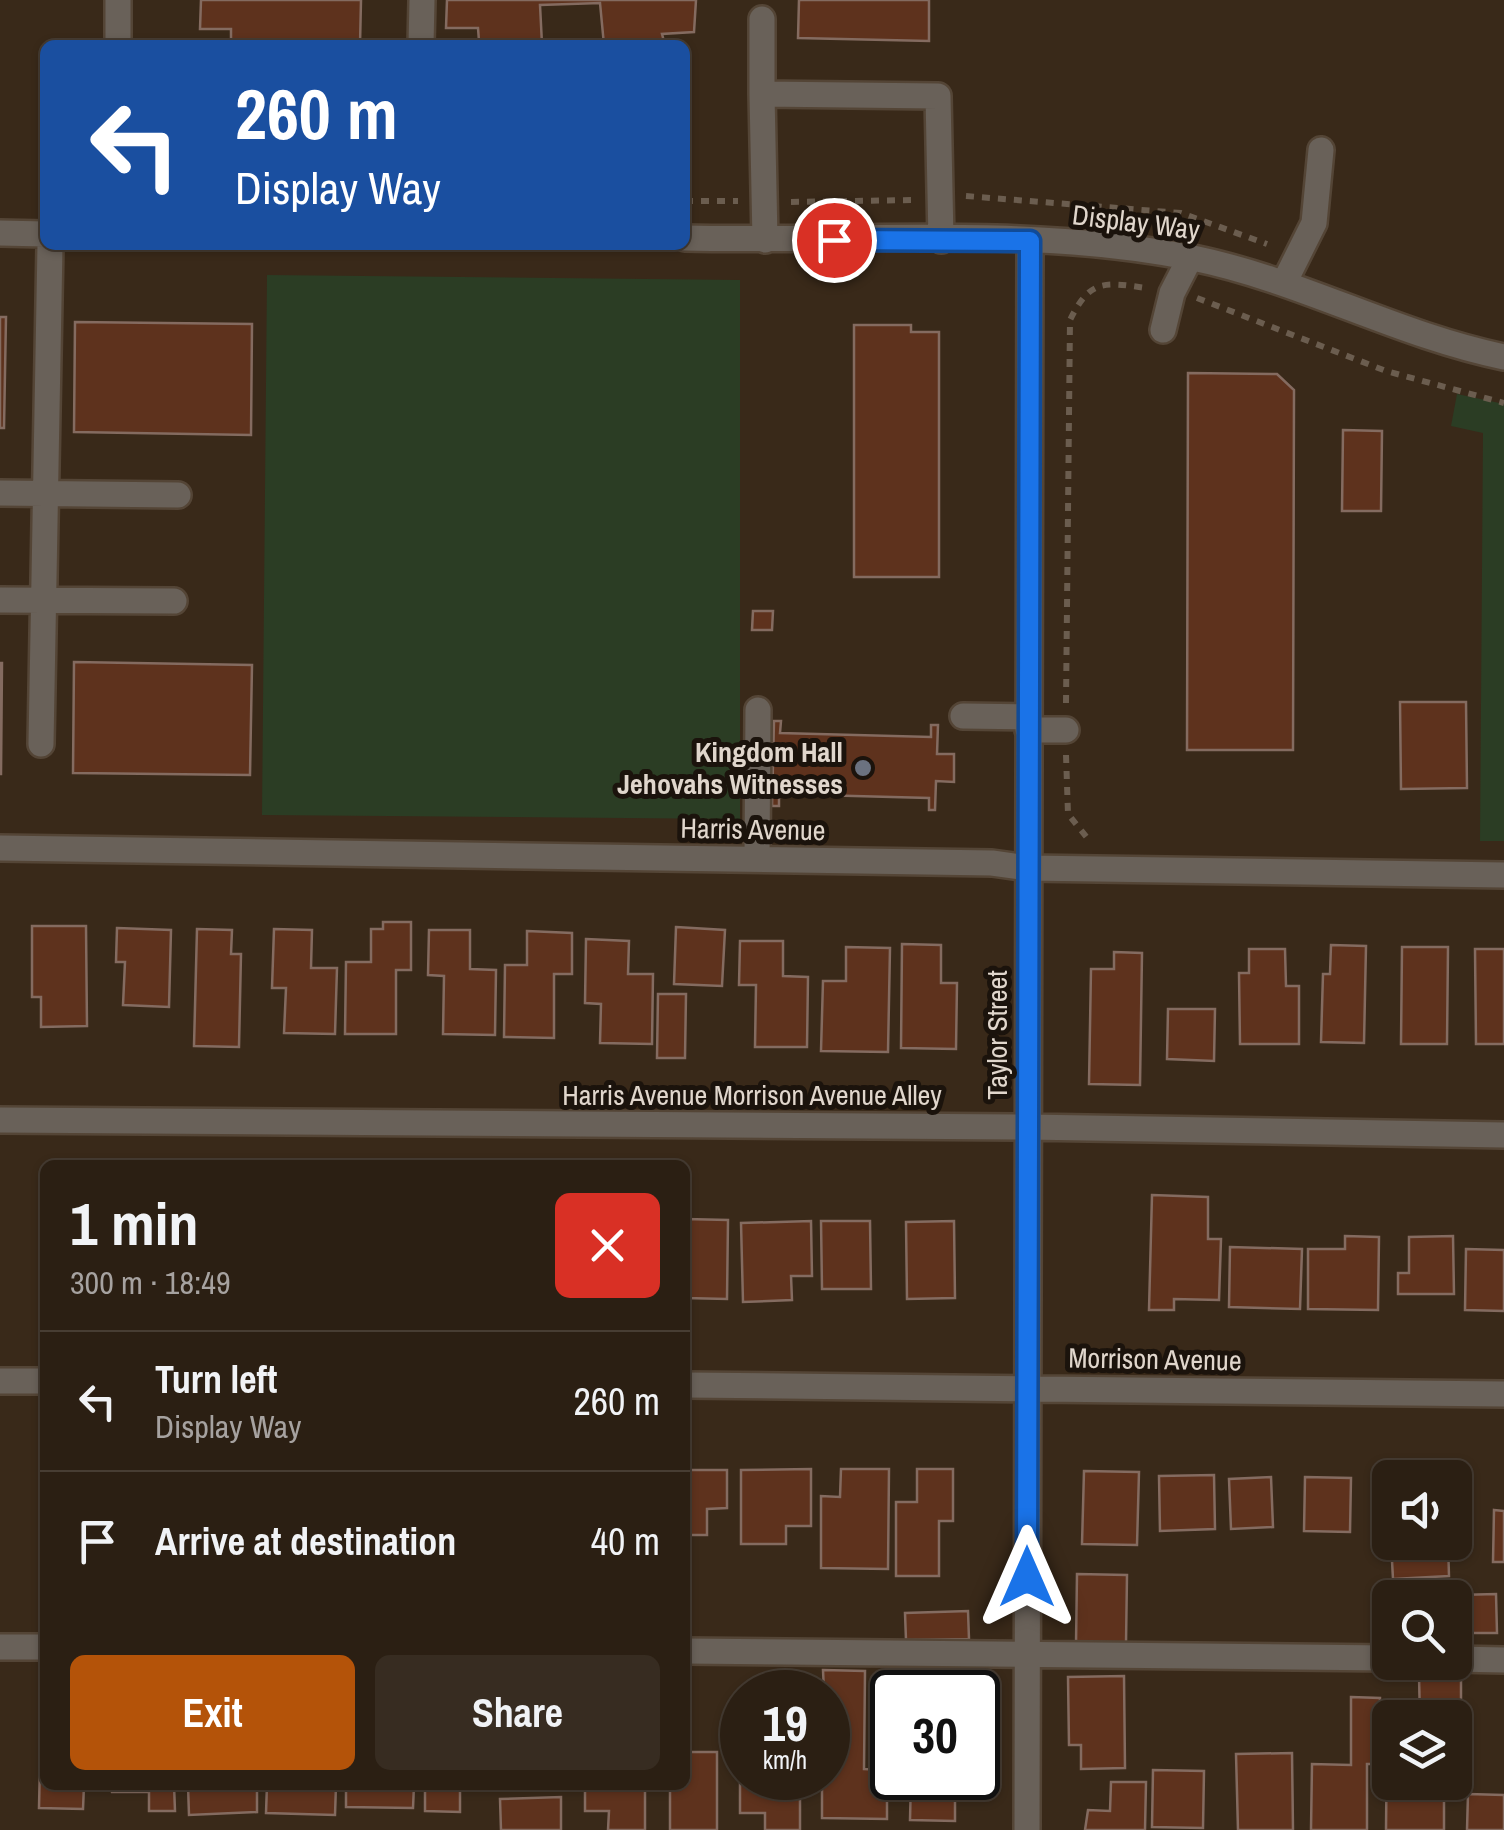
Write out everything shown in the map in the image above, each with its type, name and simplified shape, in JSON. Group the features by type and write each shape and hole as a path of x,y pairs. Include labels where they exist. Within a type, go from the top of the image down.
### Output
{"street":[{"path":"118,0 118,40"},
{"path":"421,40 422,0"},
{"path":"762,20 765,240"},
{"path":"762,94 938,96 941,240"},
{"path":"1284,283 1314,223 1321,150"},
{"path":"0,233 40,234"},
{"name":"Display Way","path":"690,238 1111,244 1190,258 1284,283 1409,331 1504,357"},
{"name":"Taylor Street","path":"1027,1830 1030,241"},
{"path":"41,744 50,250"},
{"path":"1163,330 1172,293 1190,258"},
{"path":"0,492 178,495"},
{"path":"0,600 174,602"},
{"path":"757,859 758,710"},
{"path":"963,716 1066,730"},
{"name":"Harris Avenue","path":"0,848 992,862 1028,868 1504,875"},
{"name":"Harris Avenue Morrison Avenue Alley","path":"0,1120 1027,1126 1504,1135"},
{"path":"0,1381 40,1381"},
{"name":"Morrison Avenue","path":"690,1385 1504,1394"},
{"path":"0,1646 40,1647"},
{"path":"690,1651 1372,1658"},
{"path":"1472,1659 1504,1660"}],"path":[{"path":"1103,844 1089,840 1068,814 1070,320 1085,292 1106,284 1172,293 1236,311 1402,376 1504,403"}],"green space":[{"path":"267,275 740,280 740,819 262,815"},
{"path":"1457,394 1504,404 1504,841 1480,841 1483,433 1451,426"}],"building":[{"path":"201,0 361,0 360,40 231,40 231,29 200,29"},
{"path":"447,0 696,0 694,32 662,34 664,40 604,40 600,3 540,5 542,40 479,40 478,28 446,28"},
{"path":"799,0 929,0 929,41 798,38"},
{"path":"0,317 6,317 4,428 0,428"},
{"path":"75,322 252,324 251,435 74,432"},
{"path":"854,325 911,325 911,332 939,332 939,577 854,577"},
{"path":"1188,373 1277,374 1294,390 1293,750 1187,750"},
{"path":"1343,430 1382,431 1381,511 1342,511"},
{"path":"753,611 773,611 772,630 752,630"},
{"path":"74,662 252,665 250,775 73,773"},
{"path":"2,663 1,774 0,774"},
{"path":"1400,702 1466,702 1467,788 1401,789"},
{"name":"Kingdom Hall Jehovahs Witnesses","path":"774,721 781,721 780,733 931,737 931,725 938,725 937,754 954,754 954,782 936,781 935,810 929,810 929,798 779,794 779,806 772,806"},
{"path":"383,922 411,922 411,970 396,970 396,1034 345,1034 346,962 371,962 371,929 383,929"},
{"path":"32,926 86,926 87,1026 41,1027 41,997 32,997"},
{"path":"676,927 725,930 722,986 674,984"},
{"path":"117,928 171,930 169,1007 123,1005 125,962 116,962"},
{"path":"197,929 232,930 231,954 241,954 239,1047 194,1046"},
{"path":"274,929 312,930 311,968 337,968 335,1034 284,1033 286,988 272,988"},
{"path":"429,930 470,930 470,969 496,970 495,1035 443,1034 444,976 428,975"},
{"path":"527,931 572,933 572,974 554,974 554,1038 504,1037 505,965 527,965"},
{"path":"586,939 629,941 628,974 653,974 652,1044 600,1043 601,1004 585,1003"},
{"path":"740,941 783,941 783,976 808,977 807,1047 755,1047 756,985 739,985"},
{"path":"902,944 941,945 941,983 957,983 956,1049 901,1048"},
{"path":"1331,945 1366,946 1364,1043 1321,1042 1323,974 1330,974"},
{"path":"846,947 890,948 888,1052 821,1051 823,981 846,981"},
{"path":"1402,947 1448,947 1447,1044 1401,1044"},
{"path":"1249,949 1285,949 1286,986 1299,986 1299,1044 1240,1044 1239,973 1249,973"},
{"path":"1475,949 1504,949 1504,1044 1476,1044"},
{"path":"1114,952 1142,953 1140,1085 1089,1084 1091,969 1114,969"},
{"path":"658,994 686,994 685,1058 657,1058"},
{"path":"1168,1009 1215,1009 1214,1061 1167,1059"},
{"path":"1152,1195 1208,1197 1208,1239 1221,1239 1219,1300 1174,1299 1174,1310 1149,1310"},
{"path":"690,1219 728,1220 727,1299 690,1298"},
{"path":"811,1221 812,1276 791,1276 792,1300 743,1302 741,1223"},
{"path":"821,1221 870,1221 871,1289 822,1289"},
{"path":"954,1221 955,1298 907,1299 906,1222"},
{"path":"1345,1236 1379,1237 1378,1310 1308,1309 1308,1249 1345,1249"},
{"path":"1453,1236 1454,1294 1398,1294 1398,1273 1409,1273 1409,1237"},
{"path":"1230,1247 1302,1249 1300,1309 1229,1307"},
{"path":"1466,1249 1504,1250 1504,1311 1465,1310"},
{"path":"811,1469 811,1526 786,1526 786,1544 741,1544 741,1470"},
{"path":"841,1469 889,1469 888,1569 821,1568 821,1496 840,1497"},
{"path":"917,1469 953,1469 953,1521 939,1521 939,1576 896,1576 896,1502 917,1502"},
{"path":"690,1470 727,1470 727,1508 707,1509 707,1535 690,1535"},
{"path":"1084,1471 1139,1472 1137,1545 1082,1544"},
{"path":"1214,1475 1215,1529 1160,1531 1159,1476"},
{"path":"1271,1477 1273,1527 1231,1529 1229,1479"},
{"path":"1305,1477 1351,1478 1350,1532 1304,1531"},
{"path":"1494,1510 1504,1511 1504,1562 1493,1562"},
{"path":"1392,1560 1449,1560 1449,1576 1393,1579"},
{"path":"1077,1574 1127,1575 1126,1644 1076,1644"},
{"path":"1496,1594 1497,1633 1472,1633 1472,1595"},
{"path":"968,1611 969,1639 906,1640 905,1613"},
{"path":"850,1671 865,1671 864,1769 870,1769 870,1800 887,1800 887,1819 822,1818 822,1800 850,1800"},
{"path":"1124,1676 1125,1768 1081,1769 1081,1745 1069,1745 1068,1677"},
{"path":"1419,1680 1461,1680 1461,1700 1420,1700"},
{"path":"1351,1697 1380,1698 1372,1700 1367,1830 1311,1830 1312,1764 1351,1765"},
{"path":"690,1752 717,1752 717,1830 670,1830 670,1790 690,1790"},
{"path":"1292,1753 1293,1830 1238,1830 1236,1754"},
{"path":"40,1762 40,1790 84,1790 83,1809 39,1808"},
{"path":"1153,1770 1204,1771 1203,1828 1152,1827"},
{"path":"1111,1782 1146,1782 1145,1830 1085,1830 1088,1810 1110,1811"},
{"path":"174,1790 175,1811 149,1811 149,1792 112,1792"},
{"path":"188,1790 257,1790 257,1812 189,1815"},
{"path":"267,1790 336,1790 335,1815 266,1813"},
{"path":"346,1790 414,1790 413,1808 346,1807"},
{"path":"425,1790 460,1790 460,1812 425,1811"},
{"path":"585,1790 645,1790 645,1830 608,1830 609,1811 585,1811"},
{"path":"1472,1794 1504,1795 1504,1830 1467,1830 1468,1800 1472,1800"},
{"path":"561,1797 561,1830 501,1830 500,1799"},
{"path":"740,1800 800,1800 800,1830 765,1830 765,1813 740,1813"},
{"path":"910,1800 955,1800 955,1821 910,1820"},
{"path":"1386,1800 1444,1800 1444,1830 1386,1830"}],"place":[{"name":"Kingdom Hall Jehovahs Witnesses","path":"863,768"}],"route":[{"path":"834,240 1030,241 1027,1577"}]}
